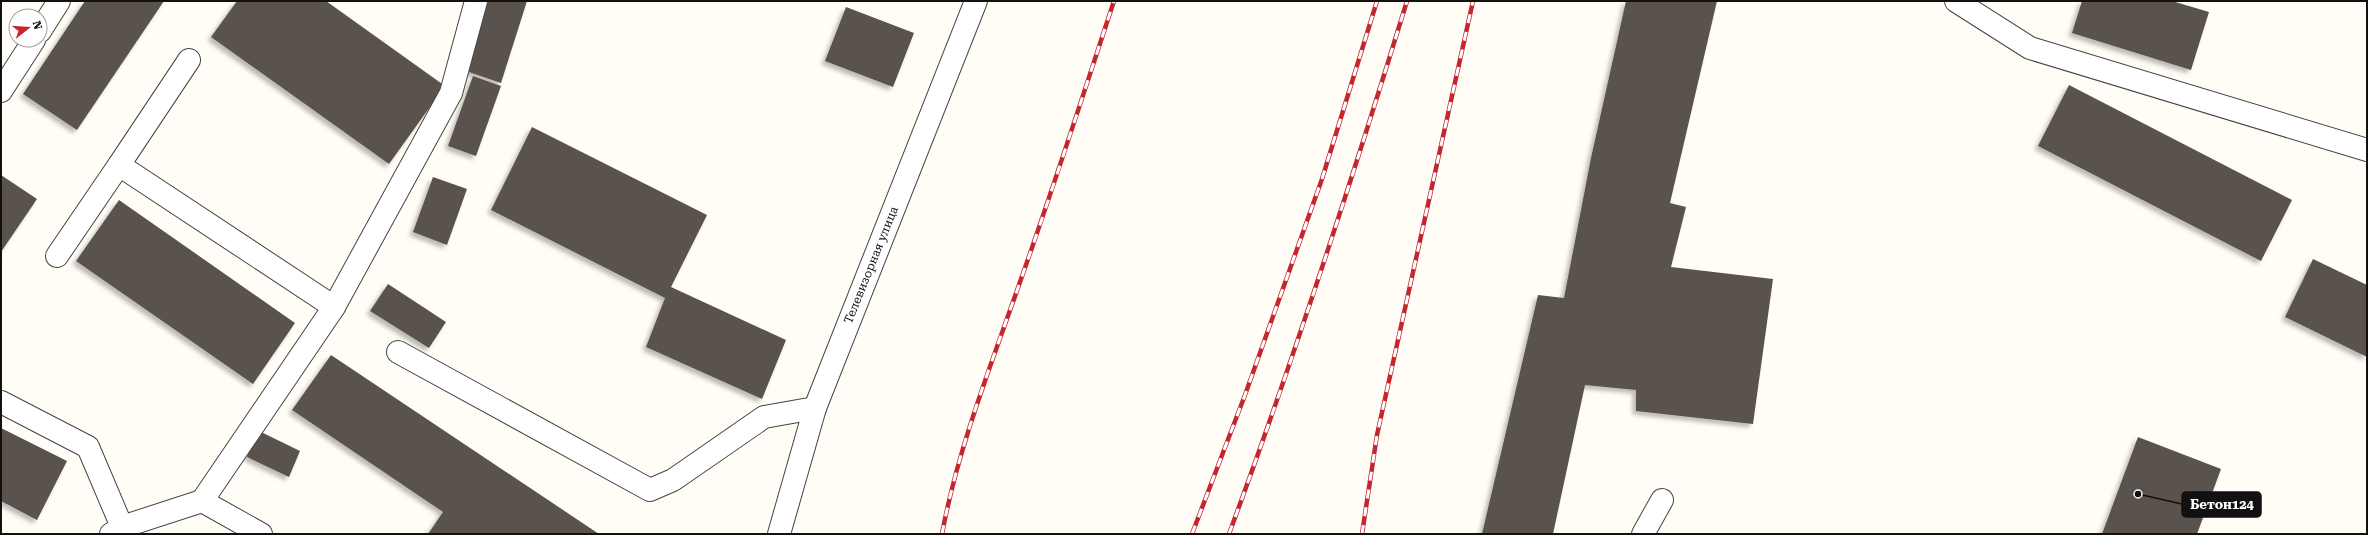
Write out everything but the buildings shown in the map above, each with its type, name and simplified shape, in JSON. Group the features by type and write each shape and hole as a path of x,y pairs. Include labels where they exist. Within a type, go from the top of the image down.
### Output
{"lane":[{"path":"48,18 59,1"},
{"path":"1,402 88,446 116,531 202,501 334,307 452,93 476,1"},
{"name":"Телевизорная улица","path":"779,534 815,408 976,1"},
{"path":"1956,1 2030,48 2367,150"},
{"path":"1,91 29,48"},
{"path":"57,256 189,60"},
{"path":"119,165 334,307"},
{"path":"398,352 650,490 673,480 764,417 815,408"},
{"path":"1644,534 1662,500"},
{"path":"202,501 261,534"}],"railway":[{"path":"942,534 957,470 976,407 1044,212 1114,1"},
{"path":"1192,534 1245,395 1322,179 1377,1"},
{"path":"1229,534 1322,269 1407,1"},
{"path":"1362,534 1377,435 1473,1"}],"place":[{"name":"Бетон124","path":"2138,494"}]}
